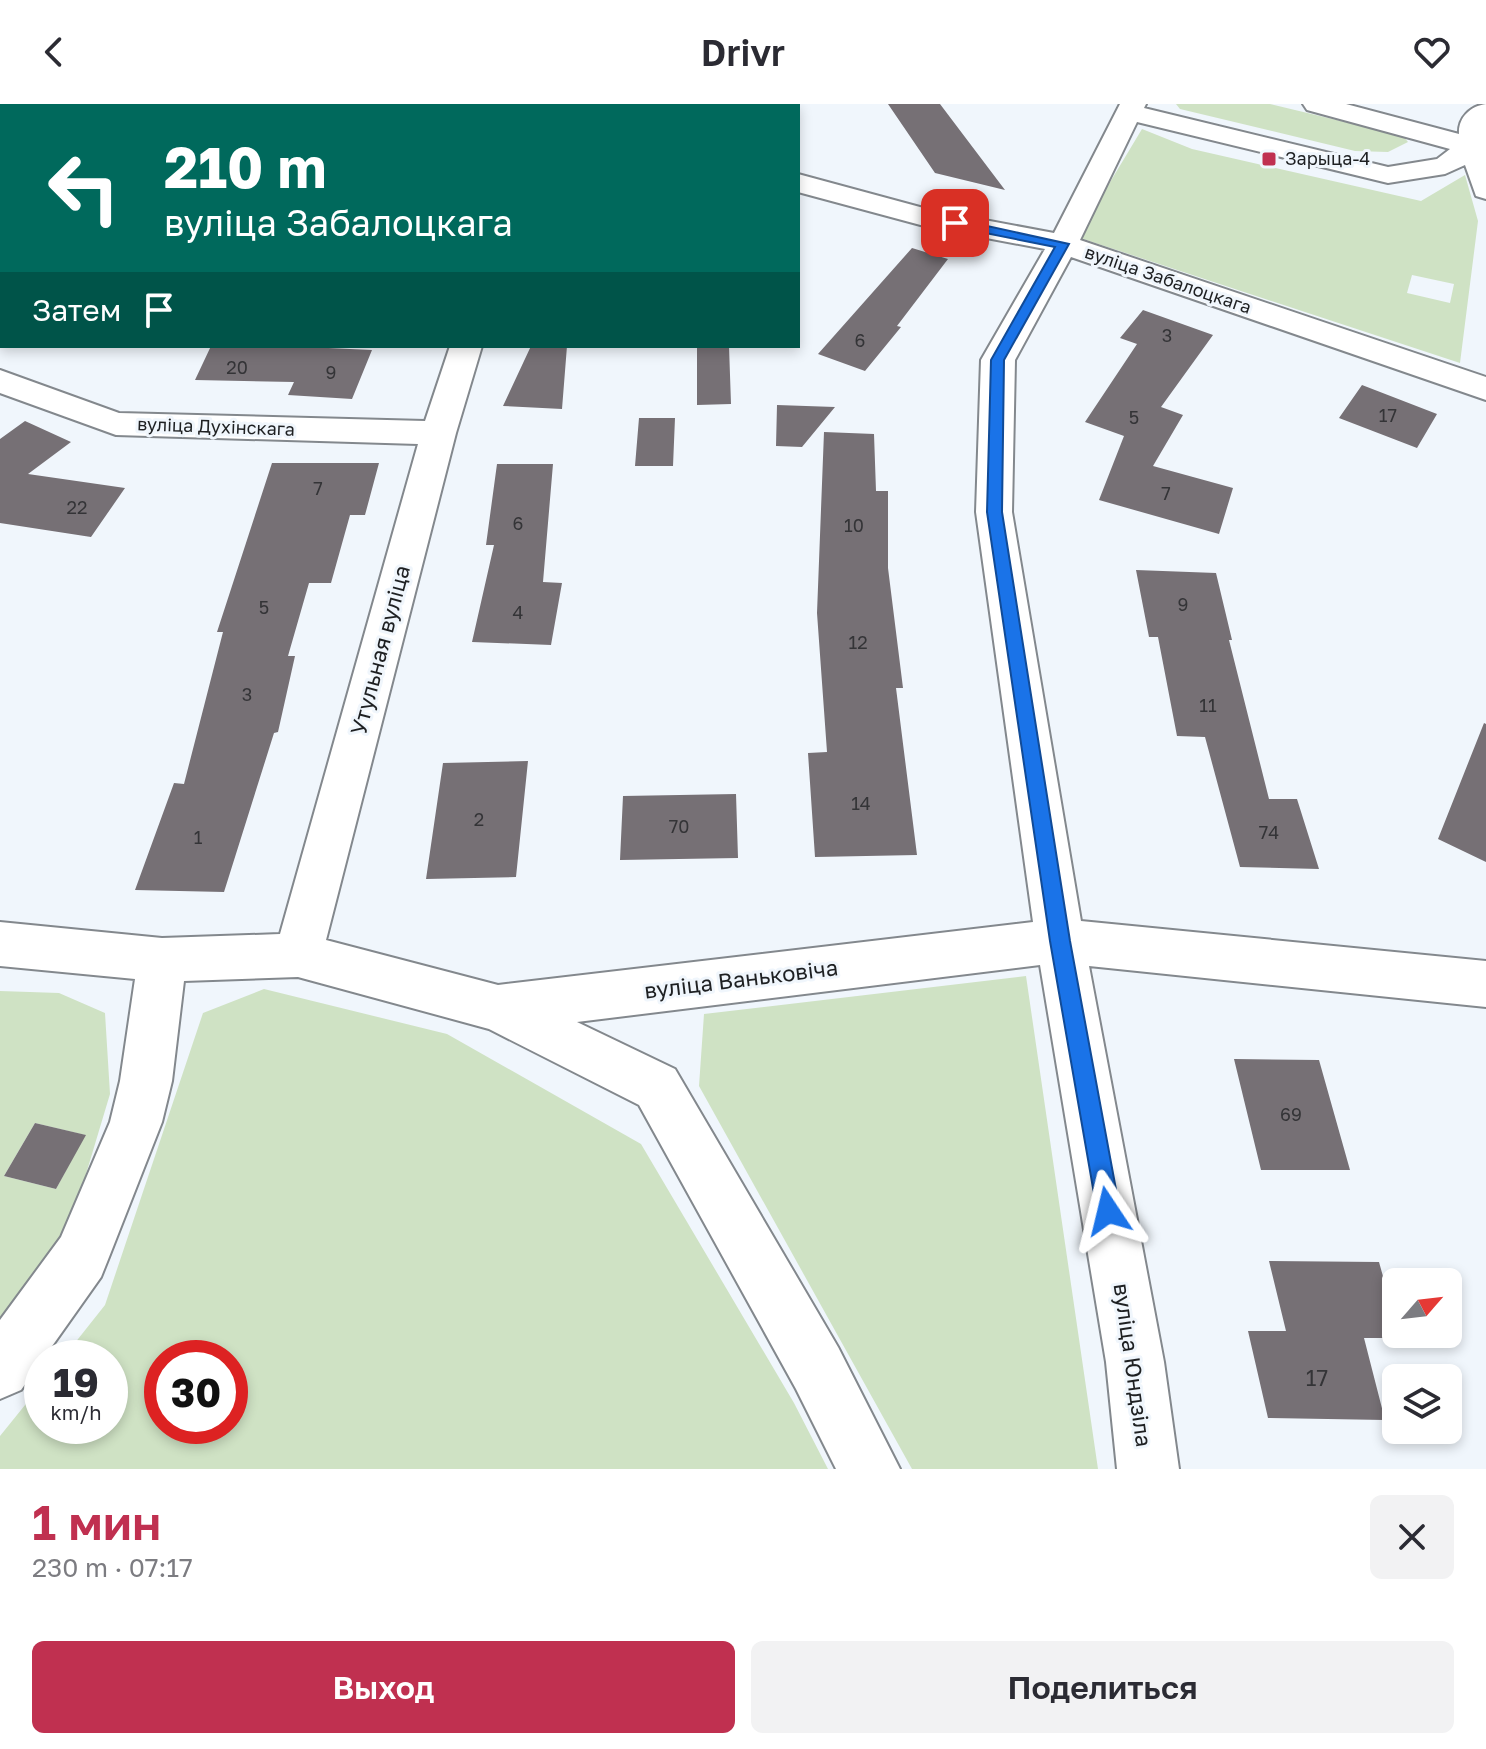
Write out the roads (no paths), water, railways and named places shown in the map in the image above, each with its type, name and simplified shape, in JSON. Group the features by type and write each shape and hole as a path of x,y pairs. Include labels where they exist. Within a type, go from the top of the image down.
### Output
{"street":[{"path":"1316,104 1479,148"},
{"path":"1131,108 1388,175 1445,166 1479,148"},
{"name":"вуліца Юндзіла","path":"1131,108 1063,244 998,360 994,512 1060,941 1135,1362 1148,1469"},
{"path":"1486,111 1472,123 1486,190"},
{"name":"вуліца Забалоцкага","path":"800,184 928,218 1063,244 1486,389"},
{"name":"Утульная вуліца","path":"298,955 439,433 465,348"},
{"name":"вуліца Духінскага","path":"0,381 116,424 439,433"},
{"name":"вуліца Ваньковіча","path":"0,944 162,960 298,955 498,1008 1060,941 1486,984"},
{"path":"0,1369 81,1257 136,1122 146,1081 162,960"},
{"path":"498,1008 657,1087 817,1368 869,1469"}],"place":[{"name":"Зарыца-4","path":"1269,159"}]}
